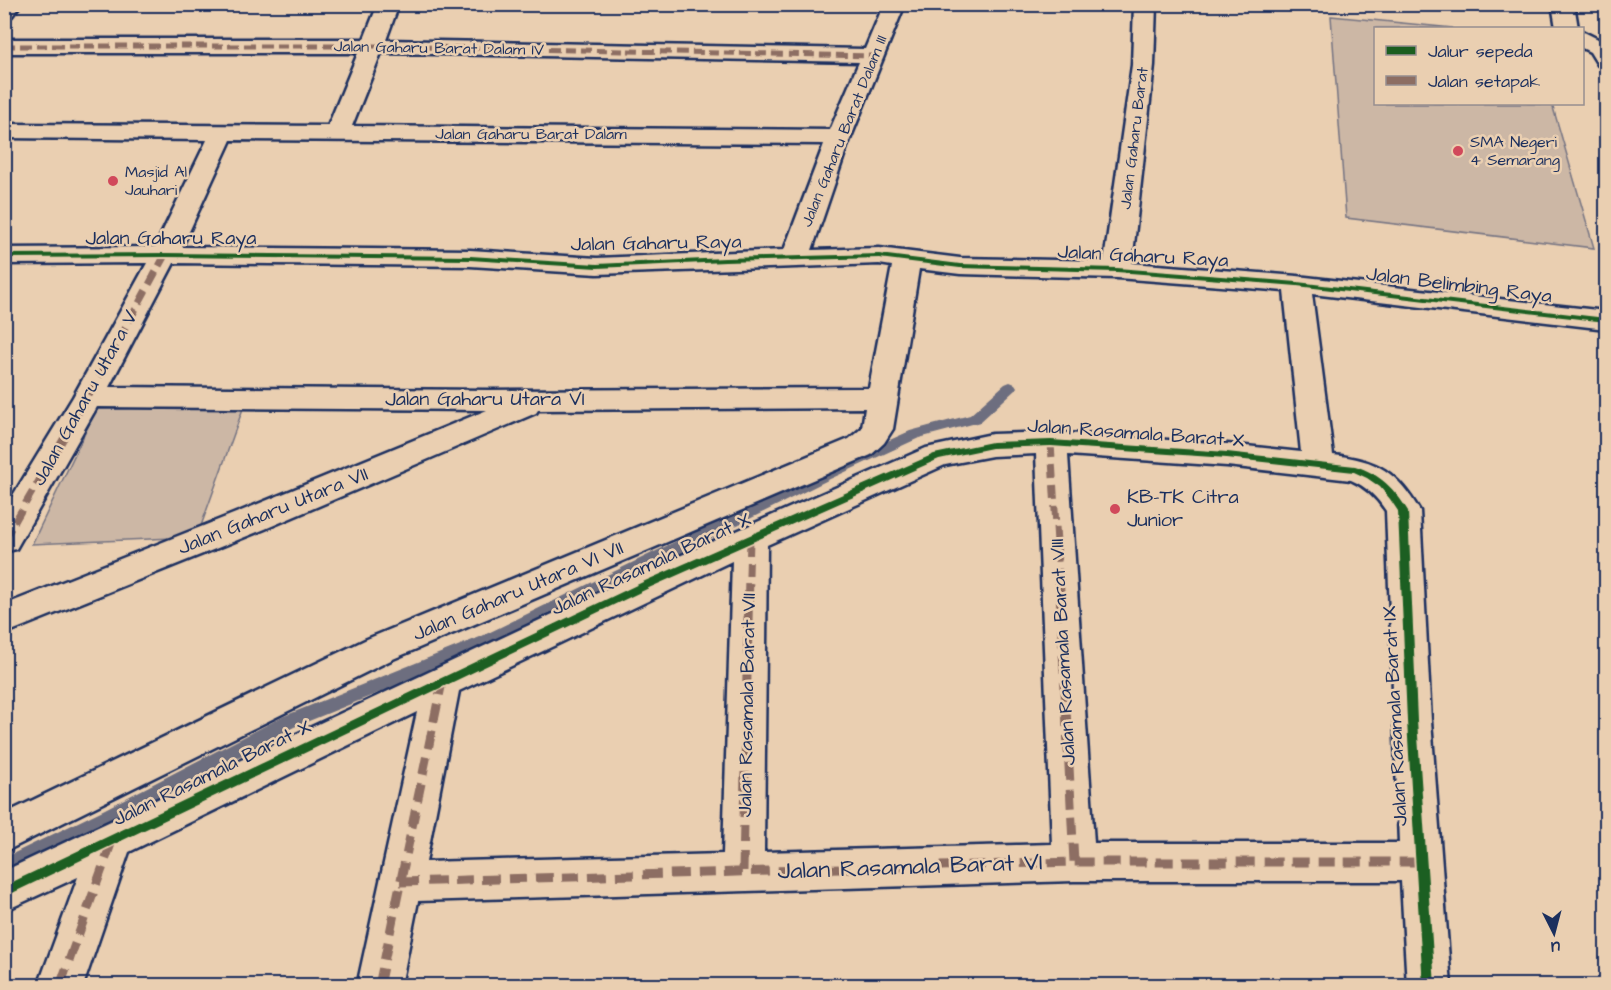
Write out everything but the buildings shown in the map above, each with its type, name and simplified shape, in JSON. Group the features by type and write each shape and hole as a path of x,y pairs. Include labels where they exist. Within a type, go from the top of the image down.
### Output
{"street":[{"path":"4,11 10,4"},
{"path":"337,133 389,4"},
{"name":"Jalan Gaharu Barat Dalam III","path":"795,258 840,136 895,4"},
{"name":"Jalan Gaharu Barat","path":"1117,270 1143,65 1145,4"},
{"path":"1563,4 1566,27"},
{"path":"1584,39 1599,48 1606,60"},
{"name":"Jalan Gaharu Barat Dalam IV","path":"4,46 374,46 874,56"},
{"name":"Jalan Gaharu Barat Dalam","path":"4,131 840,136"},
{"path":"165,255 222,133"},
{"name":"Jalan Gaharu Utara V","path":"4,540 88,397 165,255"},
{"name":"Jalan Gaharu Raya","path":"4,256 470,258 597,266 879,256 960,266 1117,270 1303,285"},
{"name":"Jalan Gaharu Utara VI VII","path":"4,834 380,649 860,447 877,429 907,259"},
{"path":"1303,285 1318,464"},
{"name":"Jalan Belimbing Raya","path":"1303,285 1606,320"},
{"name":"Jalan Gaharu Utara VI","path":"88,397 883,398"},
{"name":"Jalan Gaharu Utara VII","path":"4,620 253,520 541,399"},
{"name":"Jalan Rasamala Barat X","path":"4,892 648,584 937,456 992,445 1051,443 1318,464 1355,469"},
{"name":"Jalan Rasamala Barat VIII","path":"1051,443 1074,862"},
{"name":"Jalan Rasamala Barat IX","path":"1355,469 1371,474 1387,487 1403,510 1411,709 1429,986"},
{"name":"Jalan Rasamala Barat VII","path":"743,871 750,538"},
{"path":"379,986 442,682"},
{"path":"60,986 112,840"},
{"name":"Jalan Rasamala Barat VI","path":"400,882 1074,862 1421,862"}],"shaded area":[{"path":"1331,16 1443,27 1374,27 1374,105 1552,105 1594,248 1346,218"},
{"path":"245,403 197,537 32,544 97,408"}],"waterway":[{"path":"4,867 112,815 288,722 486,642 825,475 915,434 975,419 1010,387"}],"marked path":[{"path":"4,46 374,46 874,56"},
{"path":"4,540 88,397 165,255"},
{"path":"1051,443 1074,862"},
{"path":"743,871 750,539"},
{"path":"379,986 442,682"},
{"path":"60,986 112,841"},
{"path":"400,882 1074,862 1421,862"}],"cycle path":[{"path":"4,256 470,258 597,266 879,256 960,266 1117,270 1297,284 1606,320"},
{"path":"4,892 648,584 937,456 992,445 1051,443 1227,455 1355,469 1377,480 1394,497 1403,511 1412,721 1429,986"}],"place":[{"name":"SMA Negeri 4 Semarang","path":"1458,151"},
{"name":"Masjid Al Jauhari","path":"113,181"},
{"name":"KB-TK Citra Junior","path":"1115,509"}]}
